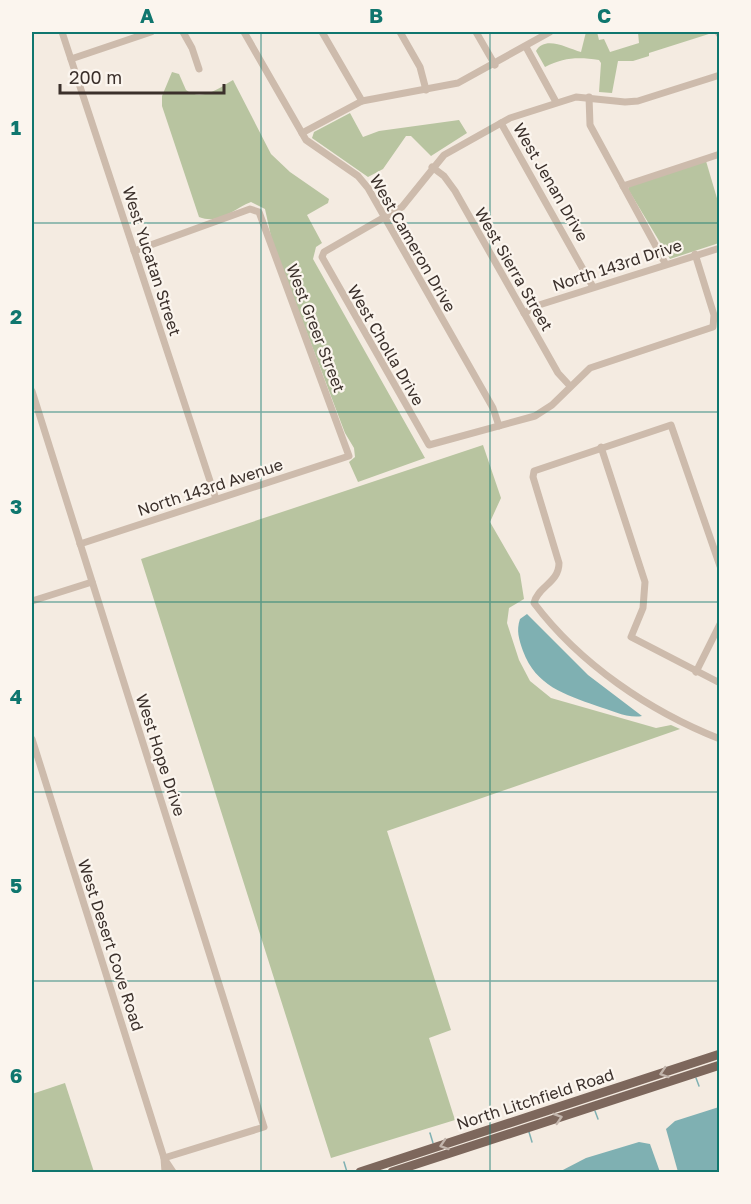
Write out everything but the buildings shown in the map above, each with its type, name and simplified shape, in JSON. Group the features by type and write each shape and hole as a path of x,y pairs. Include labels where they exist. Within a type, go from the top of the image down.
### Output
{"main road":[{"name":"North Litchfield Road","path":"392,1173 501,1131 720,1054"},
{"name":"North Litchfield Road","path":"360,1173 720,1065"},
{"path":"374,1173 416,1158 424,1152"}],"street":[{"name":"West Yucatan Street","path":"62,32 216,499"},
{"path":"71,59 151,32"},
{"path":"183,32 192,48 198,69"},
{"name":"West Cameron Drive","path":"244,32 302,134 318,150 358,176 492,408 499,426"},
{"path":"322,32 362,101"},
{"path":"400,32 420,67 426,90"},
{"path":"476,32 495,65"},
{"path":"302,134 362,101 458,83 495,65 550,32"},
{"path":"526,47 556,102"},
{"path":"384,218 405,204 444,154 501,123 556,102 589,97 625,102 638,101 720,75"},
{"path":"589,97 590,125 665,263"},
{"name":"West Jenan Drive","path":"501,123 594,287"},
{"path":"623,186 720,154"},
{"name":"West Sierra Street","path":"432,167 450,183 558,373 570,386"},
{"name":"West Greer Street","path":"134,250 250,209 256,210 261,216 349,456"},
{"name":"West Cholla Drive","path":"384,218 324,252 322,257 429,446 499,426"},
{"name":"North 143rd Drive","path":"524,313 665,263 720,248"},
{"path":"499,426 541,413 590,368 713,327 714,315 695,254"},
{"name":"West Hope Drive","path":"32,392 264,1127 164,1158"},
{"path":"720,566 717,546 671,425 534,471 533,477 559,563 557,575 536,597 534,603 571,643 621,686 671,717 720,739"},
{"path":"601,447 645,582 645,598 631,637 720,683"},
{"name":"North 143rd Avenue","path":"80,544 349,456"},
{"path":"32,601 92,582"},
{"path":"696,672 720,624"},
{"name":"West Desert Cove Road","path":"32,739 164,1158 173,1173"},
{"name":"West Desert Cove Road","path":"164,1158 165,1173"}],"green space":[{"path":"586,32 597,32 599,40 604,39 610,52 639,43 638,32 712,33 649,53 649,56 633,61 618,61 612,93 599,92 601,63 599,60 572,59 545,67 536,51 540,46 551,43 581,52"},
{"path":"172,72 179,74 186,90 198,95 216,90 233,80 271,154 290,172 329,199 328,203 307,215 322,243 316,247 313,259 425,458 358,482 349,462 355,457 354,448 345,433 272,241 265,209 251,202 220,218 199,217 162,106 162,96"},
{"path":"350,113 363,137 379,131 459,120 467,133 431,156 411,136 406,136 383,169 368,177 312,138 314,132"},
{"path":"706,161 719,205 719,243 670,259 628,189 630,184"},
{"path":"483,445 501,498 490,522 520,574 524,599 509,608 507,623 519,660 530,681 551,698 656,728 671,725 680,729 387,831 451,1030 429,1038 455,1120 331,1158 141,559"},
{"path":"65,1083 94,1172 32,1172 32,1094"}],"water":[{"path":"527,614 588,675 642,716 625,715 597,706 563,693 543,681 529,663 519,639 520,619"},
{"path":"719,1107 719,1172 678,1172 666,1129 675,1121"},
{"path":"639,1142 650,1144 660,1172 559,1172 586,1158"}],"waterway":[{"path":"696,1078 699,1086"},
{"path":"595,1111 598,1119"},
{"path":"529,1132 532,1142"},
{"path":"430,1133 433,1143"},
{"path":"344,1162 347,1172"}]}
